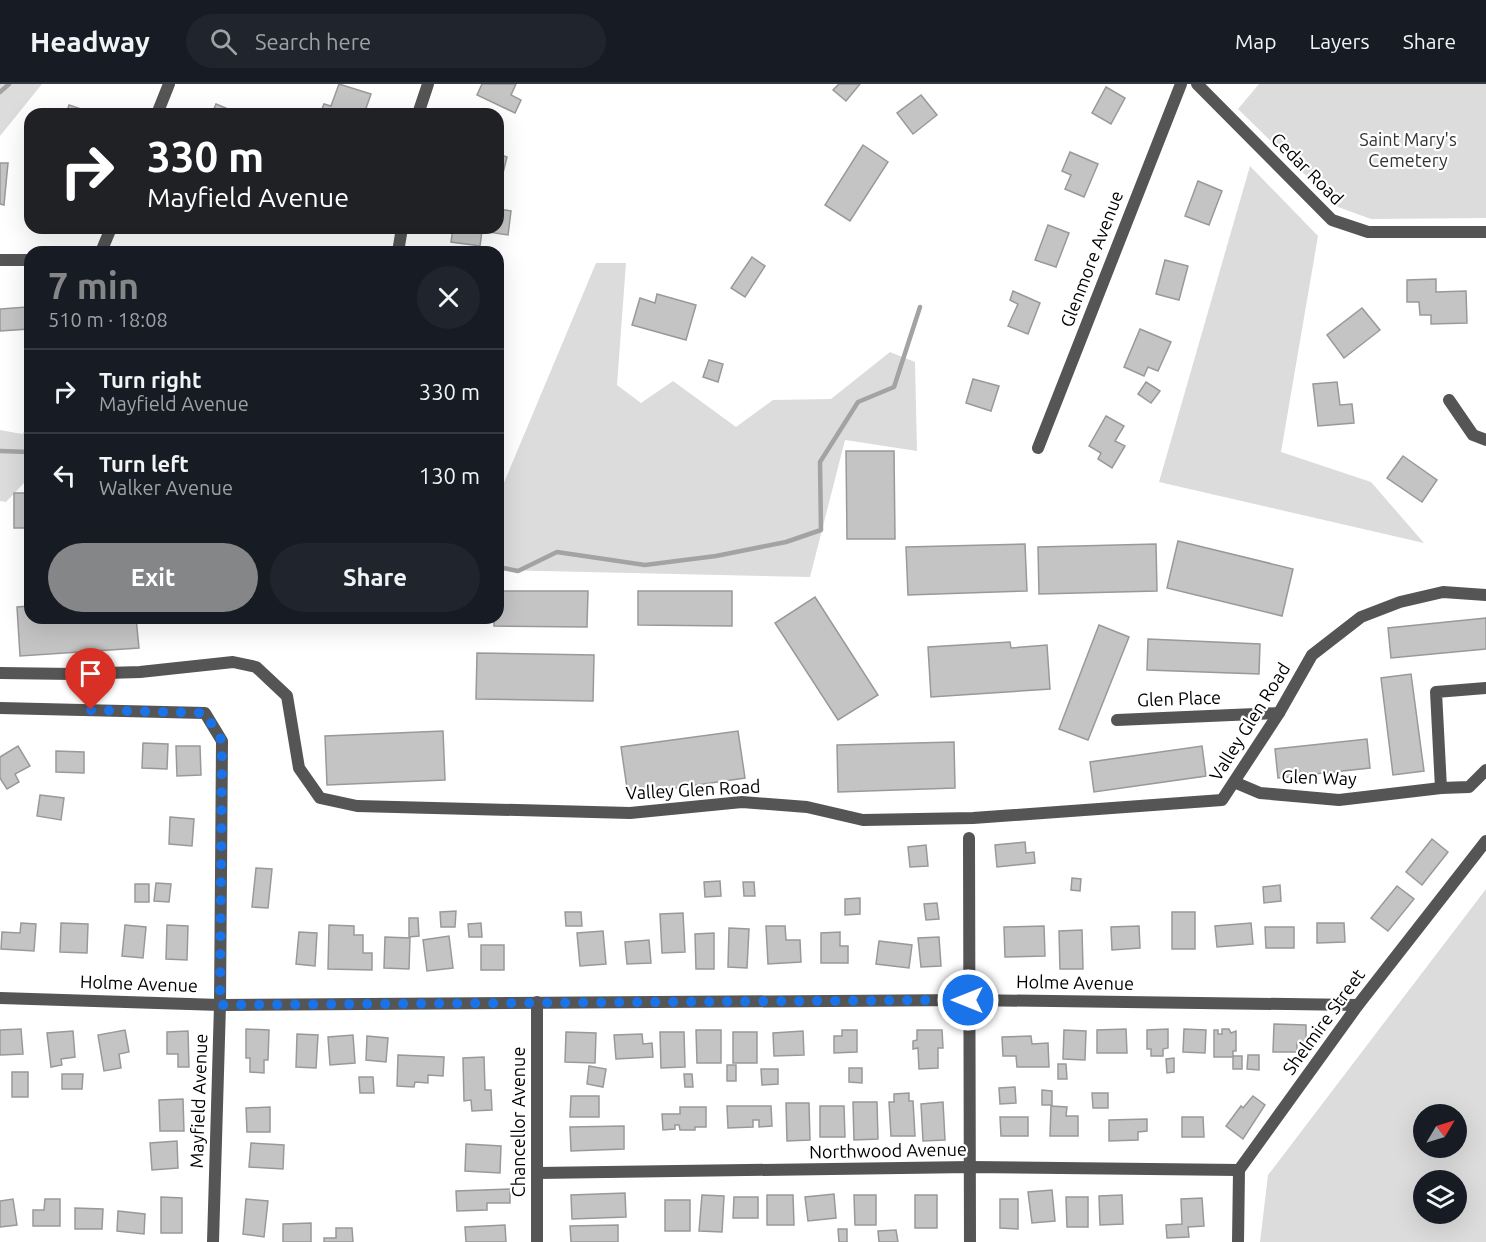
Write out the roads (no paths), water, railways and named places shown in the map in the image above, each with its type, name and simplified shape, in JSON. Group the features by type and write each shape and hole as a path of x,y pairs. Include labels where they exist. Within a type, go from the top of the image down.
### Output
{"street":[{"path":"159,108 169,84"},
{"path":"420,108 428,84"},
{"name":"Glenmore Avenue","path":"1038,448 1181,84"},
{"name":"Cedar Road","path":"1197,84 1332,220 1368,232 1486,232"},
{"path":"0,260 24,260"},
{"path":"1449,400 1473,435 1486,440"},
{"name":"Valley Glen Road","path":"0,673 141,672 233,662 256,667 287,696 298,768 320,798 357,806 630,813 742,802 807,807 863,820 973,818 1222,800 1279,713 1312,655 1361,617 1400,602 1443,592 1486,595"},
{"path":"1441,788 1436,692 1486,688"},
{"name":"Mayfield Avenue","path":"0,708 205,713 222,741 220,1005 213,1242"},
{"name":"Glen Place","path":"1117,720 1279,713"},
{"name":"Glen Way","path":"1234,782 1260,793 1339,800 1441,788 1469,788 1486,770"},
{"path":"969,838 970,1242"},
{"name":"Shelmire Street","path":"1239,1170 1358,1005 1486,841"},
{"name":"Holme Avenue","path":"0,998 220,1005 968,1000 1358,1005"},
{"name":"Chancellor Avenue","path":"537,1002 537,1242"},
{"name":"Northwood Avenue","path":"537,1173 970,1167 1239,1170"},
{"path":"1238,1242 1239,1170"}],"waterway":[{"path":"0,92 9,84"},
{"path":"504,568 518,571 557,552 645,565 716,556 786,542 821,530 820,462 858,402 894,387 920,307"},
{"path":"0,451 24,452"}],"park label":[{"name":"Saint Mary's Cemetery","path":"1408,150"}]}
